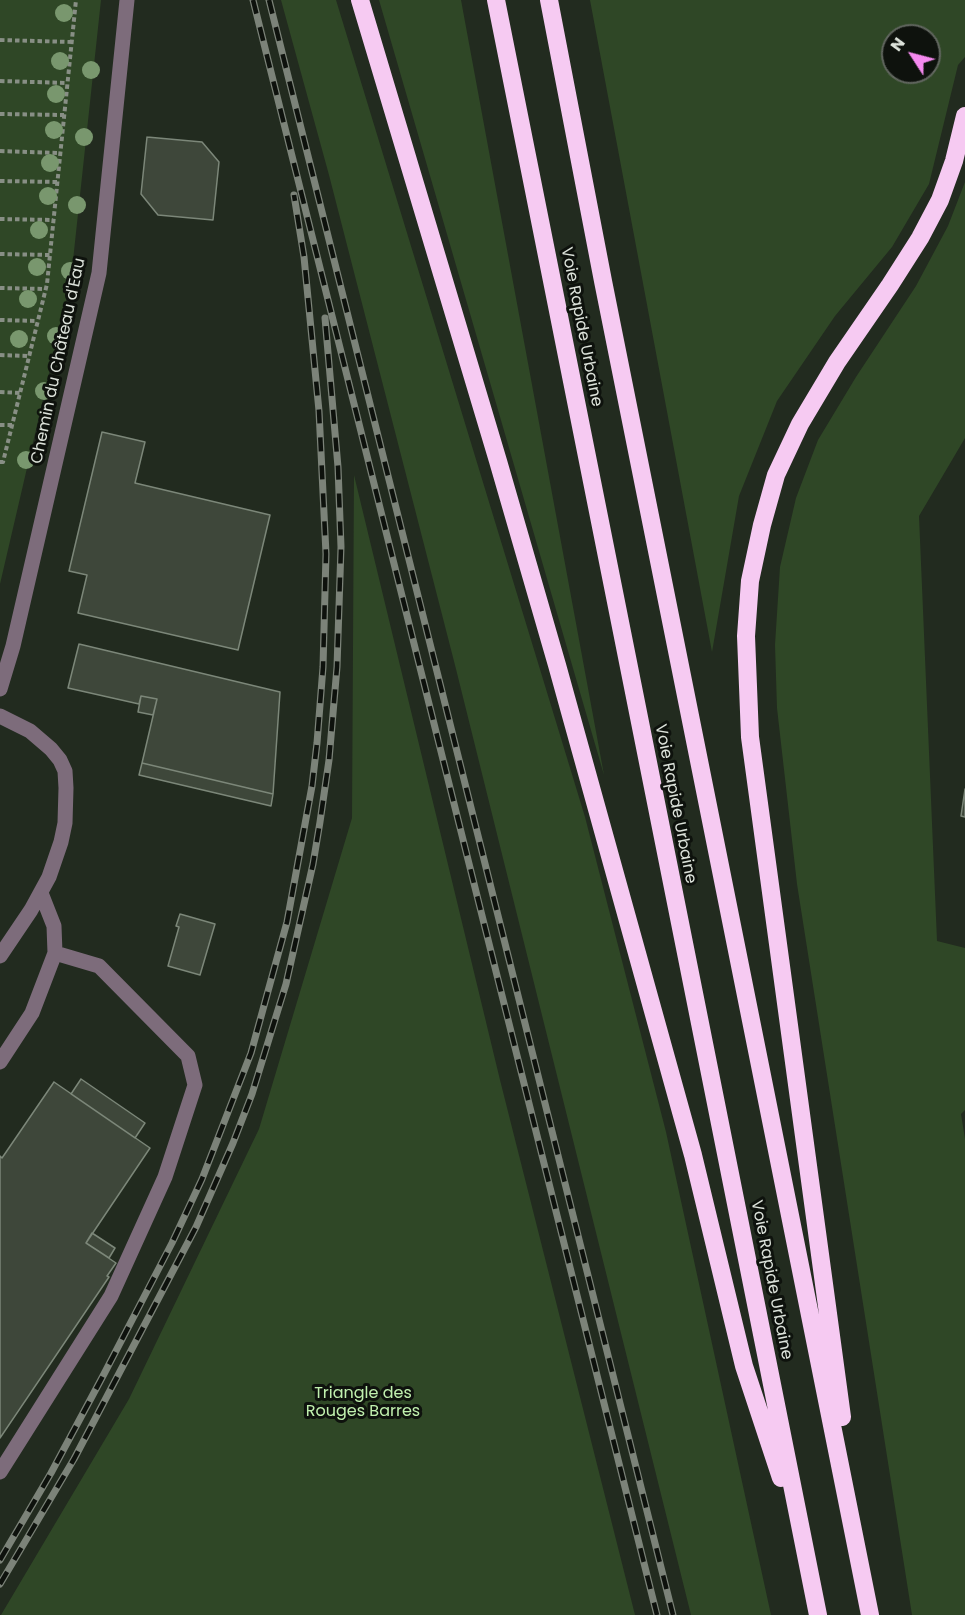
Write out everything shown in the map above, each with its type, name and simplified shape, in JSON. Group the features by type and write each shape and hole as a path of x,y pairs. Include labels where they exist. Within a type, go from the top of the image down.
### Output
{"highway":[{"path":"360,0 498,460 621,891 693,1155 744,1366 803,1539"},
{"name":"Voie Rapide Urbaine","path":"496,0 818,1615"},
{"name":"Voie Rapide Urbaine","path":"552,6 603,281 869,1613"},
{"path":"869,1613 750,737 746,636 750,581 776,475 810,406 920,238 940,200 954,161 965,116"}],"street":[{"name":"Chemin du Château d'Eau","path":"0,690 13,646 97,284 127,0"},
{"path":"0,716 41,739 60,760 65,771 66,806 61,842 53,868 41,893 0,956"},
{"path":"0,1062 32,1013 55,953 54,926 41,893"},
{"path":"0,1472 111,1296 165,1177 195,1085 188,1056 99,966 55,953"}],"path":[{"path":"0,462 3,462 45,289 76,0"},
{"path":"0,40 72,42"},
{"path":"0,81 67,83"},
{"path":"0,114 64,116"},
{"path":"0,151 60,153"},
{"path":"0,181 57,182"},
{"path":"0,219 53,220"},
{"path":"0,254 50,255"},
{"path":"0,288 45,289"},
{"path":"0,320 37,321"},
{"path":"0,355 29,356"},
{"path":"0,392 20,393"},
{"path":"0,425 12,425"}],"green space":[{"path":"0,0 101,0 71,279 0,584"},
{"path":"281,0 336,0 585,817 666,1132 771,1615 691,1615 456,669 329,175"},
{"path":"379,0 461,0 604,775"},
{"path":"590,0 965,0 965,57 958,65 929,184 892,247 835,316 777,401 739,496 712,652"},
{"path":"965,182 965,438 919,516 937,941 965,948 965,1110 961,1114 965,1139 965,1615 912,1615 797,884 777,708 775,645 780,567 796,498 818,440 916,286 948,226"},
{"name":"Triangle des Rouges Barres","path":"354,475 500,1080 635,1615 1,1615 129,1399 259,1129 352,818"}],"building":[{"path":"147,137 202,142 219,162 213,220 158,215 141,194"},
{"path":"102,432 145,442 135,483 270,515 238,650 78,613 87,575 69,571"},
{"path":"79,644 280,692 273,794 142,763 157,699 141,696 139,704 68,688"},
{"path":"141,696 157,699 153,715 138,712"},
{"path":"142,763 273,794 271,806 139,775"},
{"path":"965,789 965,817 961,816"},
{"path":"180,914 215,924 200,975 168,966 179,927 176,926"},
{"path":"81,1079 145,1123 135,1138 71,1094"},
{"path":"54,1082 150,1148 86,1243 116,1263 107,1276 109,1277 0,1438 0,1156 2,1158"},
{"path":"92,1233 115,1248 109,1258 86,1243"}],"railway":[{"path":"253,0 657,1615"},
{"path":"269,0 673,1615"},
{"path":"0,1560 51,1473 104,1374 172,1243 202,1179 251,1053 287,922 312,786 317,743 323,667 326,554 319,411 304,257 294,195"},
{"path":"0,1584 74,1459 196,1227 252,1094 286,984 320,822 329,760 337,667 341,547 338,467 325,318"}]}
